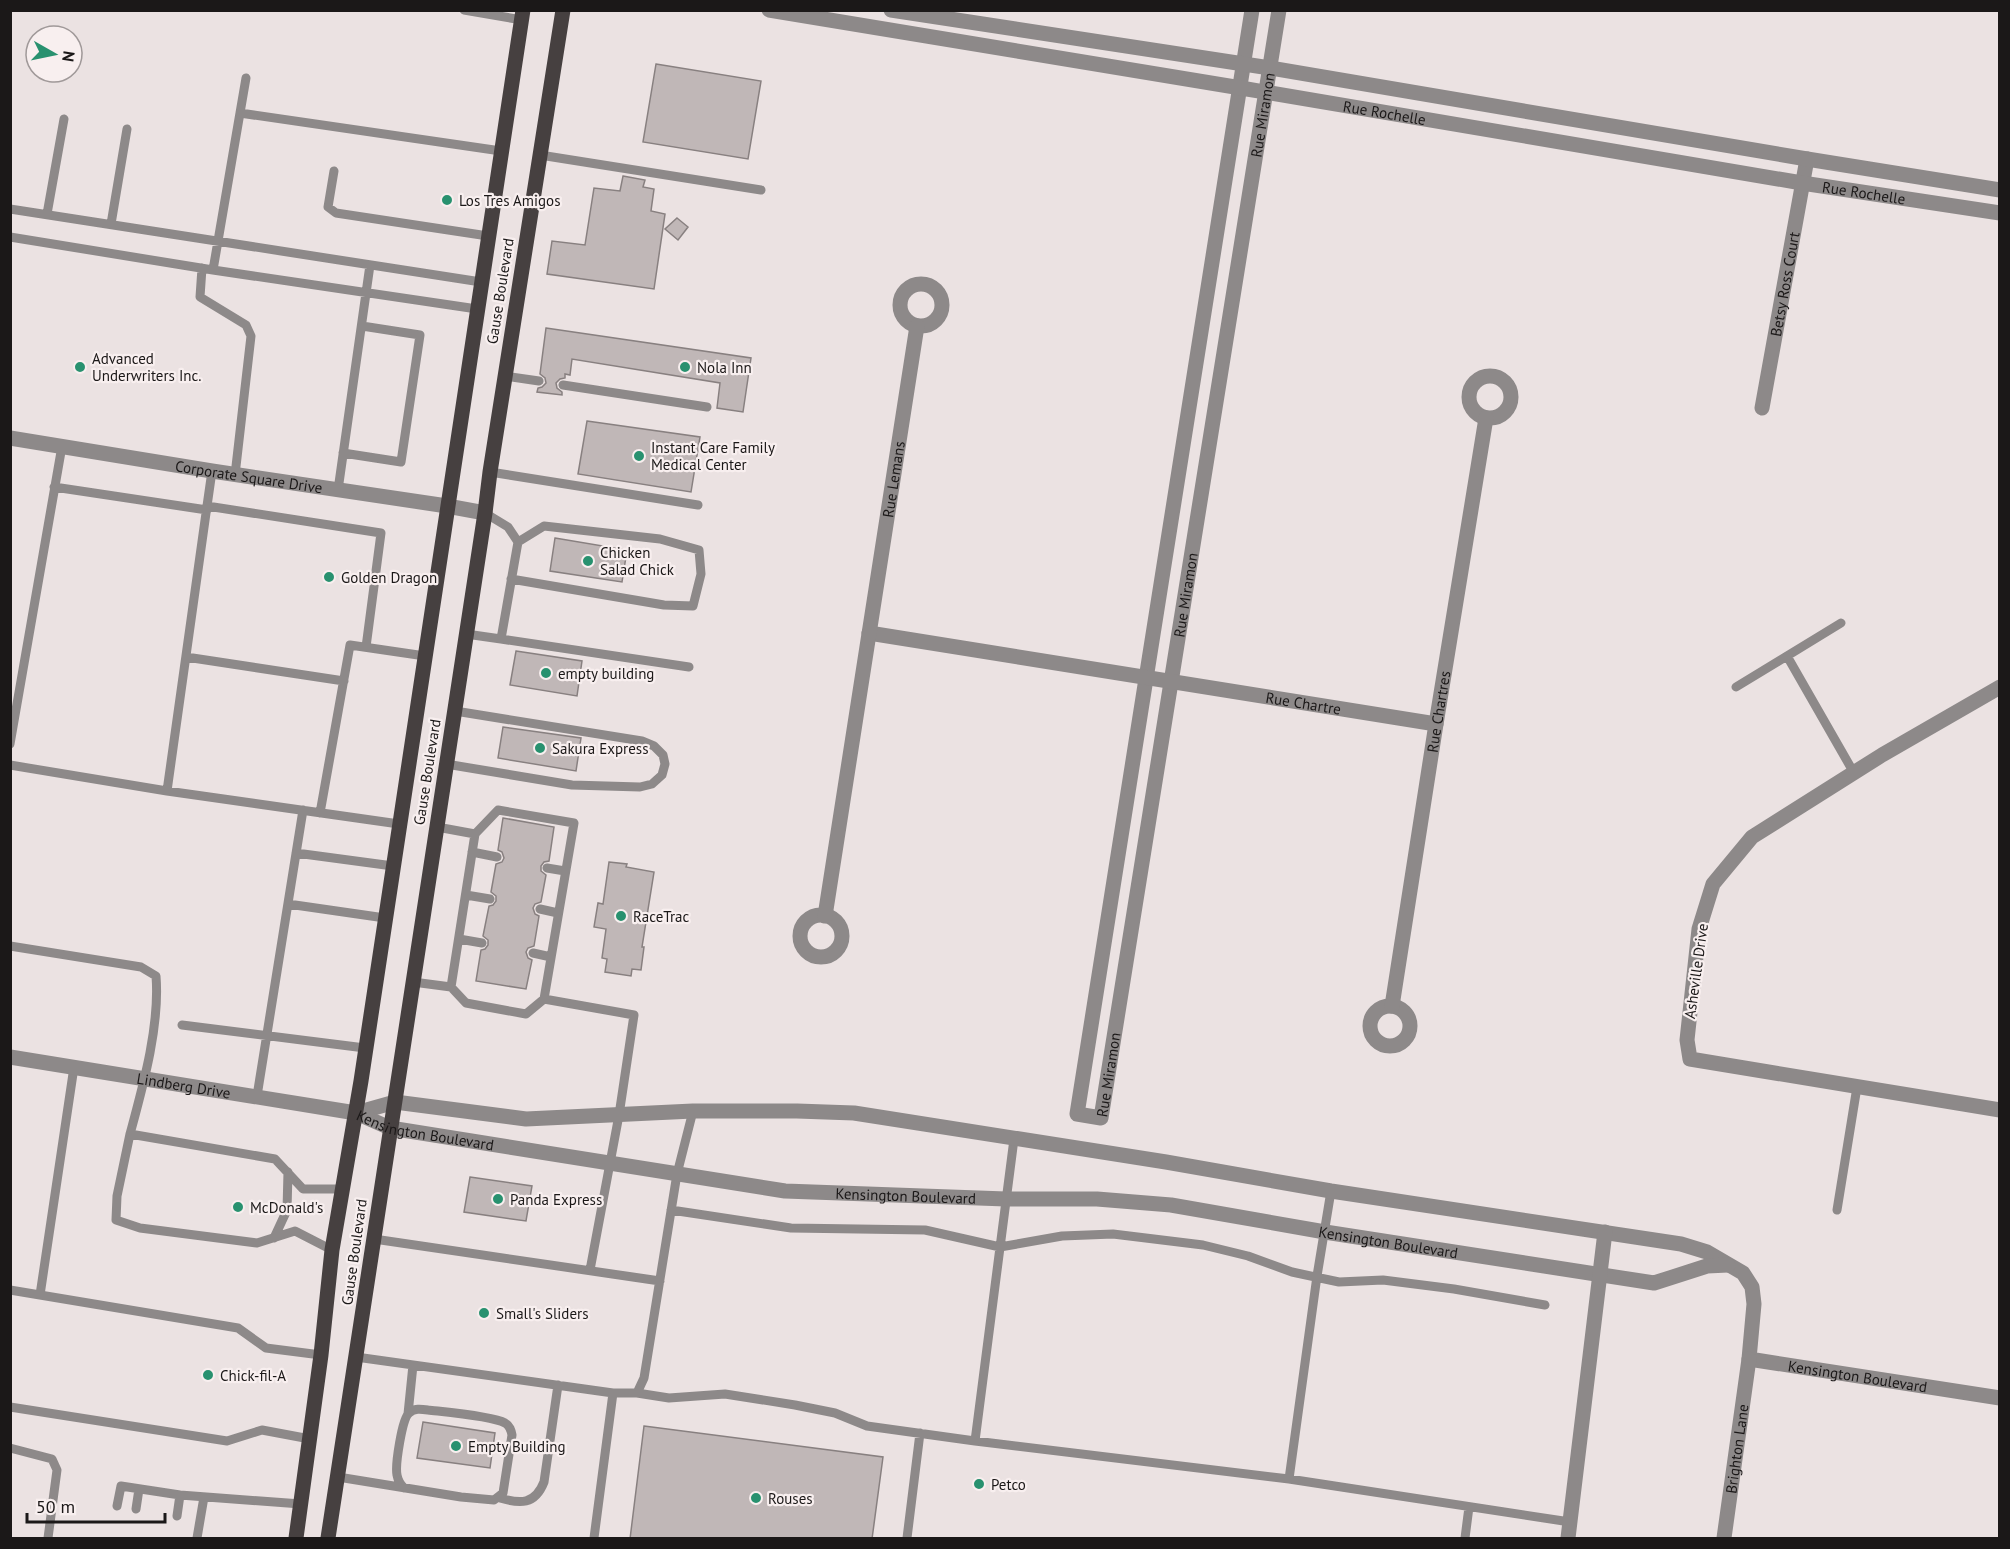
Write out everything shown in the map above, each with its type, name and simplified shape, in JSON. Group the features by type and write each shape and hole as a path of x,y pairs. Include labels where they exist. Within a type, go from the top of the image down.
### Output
{"main road":[{"name":"Gause Boulevard","path":"328,1539 490,472 563,10"},
{"name":"Gause Boulevard","path":"296,1539 321,1355 332,1250 356,1113 522,15"}],"street":[{"name":"Rue Rochelle","path":"769,10 1803,183 2000,213"},
{"path":"880,28 884,10"},
{"name":"Rue Rochelle","path":"891,10 1270,68 2000,190"},
{"name":"Rue Miramon","path":"1252,10 1077,1114 1101,1118 1279,10"},
{"path":"1629,153 1633,130"},
{"name":"Betsy Ross Court","path":"1762,408 1807,159"},
{"name":"Rue Lemans","path":"825,916 917,326"},
{"name":"Rue Chartres","path":"1392,1006 1486,418"},
{"name":"Corporate Square Drive","path":"10,438 485,513"},
{"path":"869,633 1171,682"},
{"name":"Rue Chartre","path":"1171,682 1436,724"},
{"name":"Asheville Drive","path":"2000,687 1854,773 1752,837 1713,884 1700,929 1687,1040 1690,1059 2000,1110"},
{"name":"Lindberg Drive","path":"10,1057 145,1077 356,1113"},
{"name":"Kensington Boulevard","path":"356,1113 395,1102 526,1119 693,1111 854,1113 1166,1162 1331,1191 1680,1244 1707,1252 1728,1264 1743,1273 1752,1287 1754,1304 1749,1359 2000,1398"},
{"name":"Kensington Boulevard","path":"356,1113 390,1128 785,1191 1097,1199 1171,1206 1654,1283 1707,1266 1728,1264"},
{"path":"1568,1539 1605,1232"},
{"name":"Brighton Lane","path":"1724,1539 1749,1359"}],"lane":[{"path":"464,10 522,15"},
{"path":"213,270 246,78"},
{"path":"240,113 501,151"},
{"path":"47,214 64,119"},
{"path":"111,224 127,129"},
{"path":"540,155 761,190"},
{"path":"334,171 328,207 336,213 488,236"},
{"path":"10,209 481,282"},
{"path":"10,237 477,309"},
{"path":"338,490 370,265"},
{"path":"202,268 201,297 246,326 251,336 235,475"},
{"path":"343,453 401,462 419,347 420,335 362,326"},
{"path":"505,376 539,381"},
{"path":"563,385 706,407"},
{"path":"10,744 62,446"},
{"path":"167,791 212,471"},
{"path":"490,472 698,505"},
{"path":"54,487 381,533 366,647"},
{"path":"485,513 508,528 518,542 501,639"},
{"path":"511,579 664,604 693,606 701,574 699,550 660,539 544,526 518,542"},
{"path":"1736,687 1841,623"},
{"path":"466,634 689,667"},
{"path":"320,813 350,645 425,656"},
{"path":"1787,656 1854,773"},
{"path":"186,657 344,681"},
{"path":"446,764 572,785 640,787 652,784 662,775 664,764 663,755 654,746 642,741 454,711"},
{"path":"10,765 167,791 399,824"},
{"path":"257,1096 303,810"},
{"path":"413,982 451,987 466,1003 526,1014 544,999 574,823 498,810 475,834 451,987"},
{"path":"436,827 475,834"},
{"path":"472,852 497,857"},
{"path":"296,853 393,867"},
{"path":"547,868 566,871"},
{"path":"466,895 490,899"},
{"path":"288,904 385,918"},
{"path":"540,909 558,913"},
{"path":"459,939 482,943"},
{"path":"10,946 141,967 156,976 157,996 145,1077 117,1196 116,1220 140,1228 257,1243 295,1231 332,1250"},
{"path":"533,953 551,957"},
{"path":"544,999 634,1015 619,1115 590,1270"},
{"path":"182,1025 365,1048"},
{"path":"40,1295 74,1067"},
{"path":"1837,1210 1857,1087"},
{"path":"637,1393 644,1378 677,1174 693,1111"},
{"path":"130,1134 275,1159 303,1189 342,1189"},
{"path":"975,1441 1014,1139"},
{"path":"274,1238 287,1210 288,1172"},
{"path":"1289,1479 1331,1191"},
{"path":"671,1210 791,1228 925,1230 1000,1247 1062,1236 1113,1233 1203,1245 1248,1256 1292,1272 1339,1282 1383,1280 1454,1289 1545,1305"},
{"path":"374,1239 660,1281"},
{"path":"10,1290 238,1328 266,1348 321,1355"},
{"path":"356,1357 613,1393 637,1393 669,1398 725,1394 835,1413 867,1426 1289,1479 1570,1522"},
{"path":"404,1488 399,1480 397,1466 408,1414 413,1365"},
{"path":"338,1477 485,1501 500,1498 522,1503 530,1500 541,1489 544,1482 558,1385"},
{"path":"594,1539 613,1393"},
{"path":"10,1407 227,1441 262,1430 310,1439"},
{"path":"408,1414 418,1409 428,1410 498,1421 508,1426 512,1435 504,1493 500,1498"},
{"path":"907,1539 920,1433"},
{"path":"10,1448 52,1459 57,1470 48,1539"},
{"path":"117,1506 121,1486 180,1495 301,1504"},
{"path":"136,1509 139,1489"},
{"path":"177,1516 180,1495"},
{"path":"197,1539 204,1497"},
{"path":"1465,1539 1469,1507"}],"building":[{"path":"656,64 761,81 748,159 643,142"},
{"path":"623,176 645,180 643,187 654,189 651,211 665,214 654,289 547,274 552,241 585,245 594,188 620,191"},
{"path":"677,218 688,227 678,240 665,229"},
{"name":"Nola Inn","path":"546,328 751,358 743,412 717,408 720,383 572,359 570,375 565,374 565,378 556,383 562,395 537,392 538,388 546,383 545,378 540,374"},
{"name":"Instant Care Family Medical Center","path":"587,421 700,437 691,492 578,474"},
{"name":"Chicken Salad Chick","path":"555,538 627,550 622,582 550,571"},
{"name":"empty building","path":"516,651 582,661 577,696 510,685"},
{"name":"Sakura Express","path":"503,727 581,738 576,771 498,758"},
{"path":"503,818 554,827 549,861 544,862 541,866 541,871 546,875 541,902 535,904 533,908 535,914 539,916 534,946 528,948 526,952 528,958 532,960 526,989 476,981 481,950 488,945 488,940 483,936 489,906 496,901 496,896 491,892 496,864 502,862 504,858 502,852 498,850"},
{"name":"RaceTrac","path":"609,862 627,864 626,867 654,872 642,947 644,947 641,970 632,969 631,976 605,972 607,959 602,958 606,929 594,927 598,903 603,904"},
{"name":"Panda Express","path":"470,1177 532,1186 526,1221 464,1212"},
{"name":"Empty Building","path":"423,1422 495,1433 490,1468 417,1458"},
{"name":"Rouses","path":"644,1426 883,1457 872,1539 630,1539"}],"place":[{"name":"Los Tres Amigos","path":"447,200"},
{"name":"Advanced Underwriters Inc.","path":"80,367"},
{"name":"Nola Inn","path":"685,367"},
{"name":"Instant Care Family Medical Center","path":"639,456"},
{"name":"Chicken Salad Chick","path":"588,561"},
{"name":"Golden Dragon","path":"329,577"},
{"name":"empty building","path":"546,673"},
{"name":"Sakura Express","path":"540,748"},
{"name":"RaceTrac","path":"621,916"},
{"name":"Panda Express","path":"498,1199"},
{"name":"McDonald's","path":"238,1207"},
{"name":"Small's Sliders","path":"484,1313"},
{"name":"Chick-fil-A","path":"208,1375"},
{"name":"Empty Building","path":"456,1446"},
{"name":"Petco","path":"979,1484"},
{"name":"Rouses","path":"756,1498"}]}
